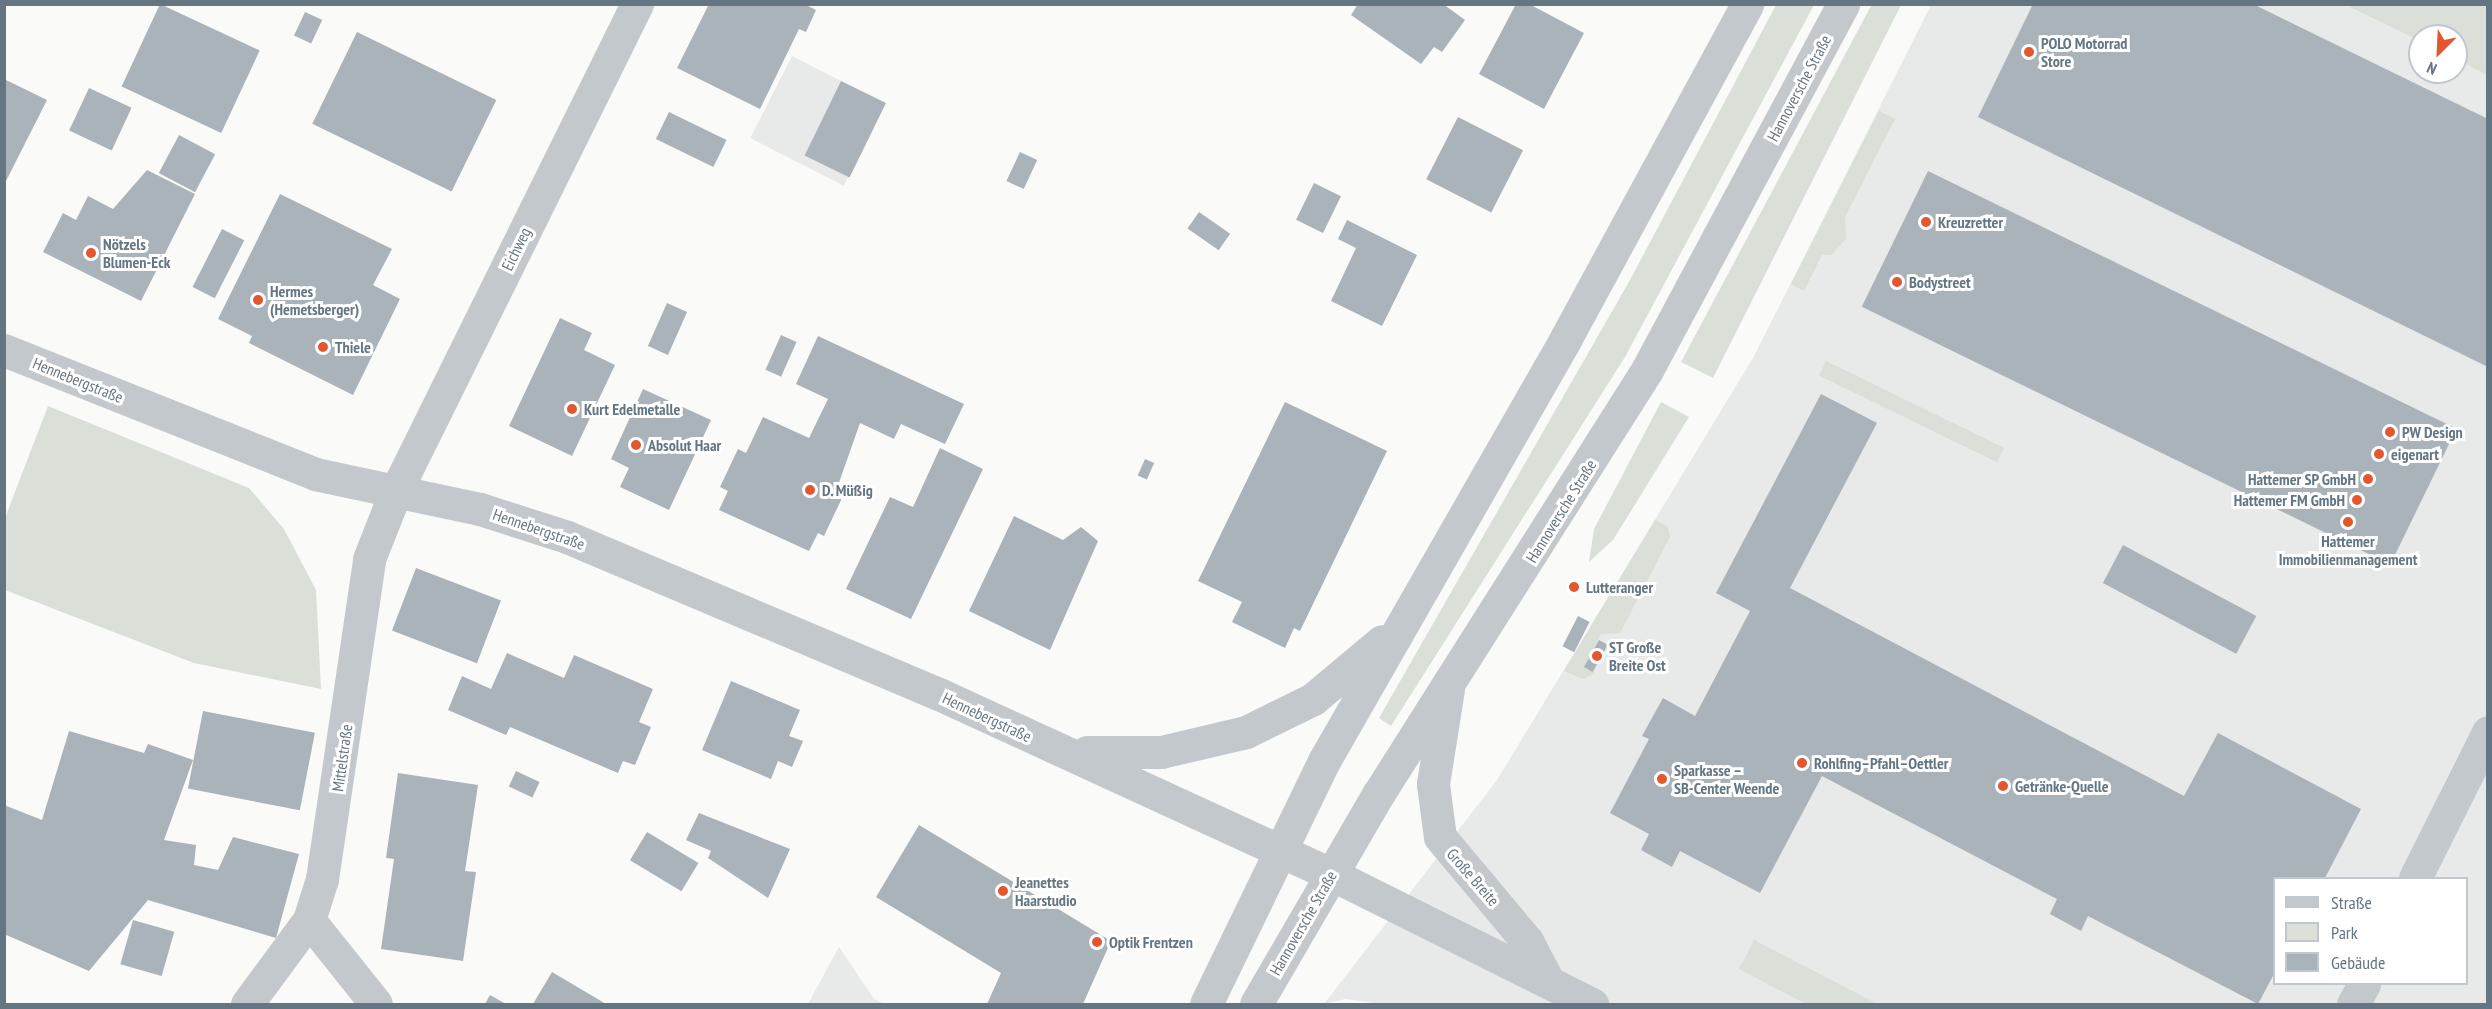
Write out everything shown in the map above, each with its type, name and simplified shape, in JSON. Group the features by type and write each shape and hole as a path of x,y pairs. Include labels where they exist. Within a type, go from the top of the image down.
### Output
{"street":[{"name":"Eichweg","path":"395,493 637,4"},
{"path":"1206,1005 1274,859 1400,626 1572,328 1747,4"},
{"name":"Hannoversche Straße","path":"1256,1005 1326,883 1647,370 1843,4"},
{"name":"Hennebergstraße","path":"4,350 315,474 395,493 480,509 567,537 939,694 1058,751 1173,821 1274,859"},
{"name":"Mittelstraße","path":"247,1005 309,920 335,812 369,560 395,493"},
{"path":"1058,751 1161,752 1246,732 1313,699 1400,626"},
{"name":"Große Breite","path":"1448,689 1433,784 1440,837 1527,941 1548,981"},
{"path":"2416,877 2487,732"},
{"path":"1274,859 1326,883 1484,971 1548,981 1592,1005"},
{"path":"309,920 376,1005"},
{"path":"2353,1005 2363,985"}],"shaded area":[{"path":"1931,5 2487,5 2487,1004 1382,1004 1345,999 1324,1004 1497,780 1753,358"},
{"path":"792,56 886,104 844,186 750,138"},
{"path":"839,947 874,999 885,1004 808,1004"}],"green space":[{"path":"1872,4 1901,5 1713,378 1681,362"},
{"path":"1776,5 1814,5 1625,357 1391,726 1379,718 1630,280"},
{"path":"2346,5 2487,5 2487,75 2468,65 2468,24 2408,24 2408,35"},
{"path":"1879,111 1895,119 1845,217 1846,239 1831,255 1822,255 1804,291 1791,284"},
{"path":"1826,361 2004,448 1997,462 1819,375"},
{"path":"1661,402 1689,417 1613,540 1589,562 1594,529"},
{"path":"48,406 249,488 284,529 316,590 321,689 194,663 5,590 5,518"},
{"path":"1655,520 1668,527 1670,537 1620,633 1601,634 1585,667 1595,673 1583,679 1564,671"},
{"path":"1754,940 1877,1004 1806,1004 1739,969"}],"building":[{"path":"160,4 260,50 221,133 122,86"},
{"path":"709,4 804,4 816,10 806,32 799,29 760,109 677,68"},
{"path":"1358,4 1443,4 1465,20 1442,52 1434,47 1421,64 1351,15"},
{"path":"1516,4 1529,4 1584,33 1544,109 1479,74"},
{"path":"2033,4 2253,4 2408,80 2408,84 2416,84 2488,119 2488,367 1978,117"},
{"path":"305,12 322,20 311,44 294,36"},
{"path":"357,32 496,100 452,192 312,124"},
{"path":"4,79 47,100 4,185"},
{"path":"841,81 886,103 850,178 805,156"},
{"path":"89,88 132,108 112,150 69,131"},
{"path":"669,112 727,140 713,167 656,139"},
{"path":"1458,117 1523,150 1491,213 1426,179"},
{"path":"179,135 215,154 195,192 159,173"},
{"path":"1020,152 1037,160 1024,189 1006,181"},
{"path":"147,170 195,194 141,301 43,252 63,213 76,220 88,196 113,209"},
{"path":"1928,171 2456,429 2390,564 1862,307"},
{"path":"1314,183 1341,196 1323,233 1296,220"},
{"path":"280,194 392,249 373,285 400,299 353,395 249,343 252,336 218,319"},
{"path":"1199,212 1230,234 1219,250 1188,228"},
{"path":"1347,220 1417,255 1382,326 1331,301 1356,248 1338,239"},
{"path":"222,229 244,240 215,298 192,287"},
{"path":"667,303 687,312 668,355 648,346"},
{"path":"560,318 592,333 584,350 615,365 572,456 509,426"},
{"path":"781,335 797,342 781,377 766,370"},
{"path":"818,336 964,404 945,444 901,424 894,439 860,423 835,494 842,498 824,536 818,533 809,551 719,510 728,491 720,487 738,449 746,453 763,417 809,438 828,399 796,384"},
{"path":"643,389 711,420 669,510 620,487 629,468 611,459"},
{"path":"1821,394 1877,423 1790,588 2184,796 2218,733 2361,809 2326,877 2273,877 2273,976 2258,1004 2088,916 2081,931 2050,914 2057,899 1822,776 1760,893 1680,851 1672,867 1641,850 1649,834 1610,813 1649,739 1642,736 1663,698 1695,716 1750,611 1716,593"},
{"path":"1285,402 1387,451 1300,631 1294,628 1285,648 1232,622 1242,602 1198,581"},
{"path":"940,448 983,469 911,619 846,589 890,497 913,507"},
{"path":"1145,459 1154,463 1147,480 1138,475"},
{"path":"1014,516 1063,540 1081,527 1098,541 1050,650 969,611"},
{"path":"2123,545 2256,616 2236,654 2103,583"},
{"path":"416,568 501,601 477,663 392,631"},
{"path":"1578,616 1590,622 1574,652 1563,646"},
{"name":"ST Große Breite Ost","path":"1599,640 1608,645 1593,672 1584,667"},
{"path":"507,653 564,678 574,655 653,689 639,722 651,727 635,765 623,761 618,773 510,727 506,735 448,710 462,676 491,689"},
{"path":"731,681 800,710 789,736 803,741 792,767 778,761 771,779 702,750"},
{"path":"203,711 315,733 300,810 188,789"},
{"path":"69,731 144,753 148,744 193,760 164,840 196,845 194,865 218,870 233,837 299,854 276,938 148,900 89,971 4,934 4,805 42,820"},
{"path":"516,771 540,782 532,797 509,786"},
{"path":"398,773 478,785 465,871 476,872 463,961 381,949 394,859 386,858"},
{"path":"699,813 790,849 768,898 708,858 711,851 686,840"},
{"path":"919,825 1111,941 1083,1004 987,1004 1001,973 876,897"},
{"path":"647,832 698,863 681,891 630,860"},
{"path":"133,920 174,932 162,976 120,964"},
{"path":"552,972 606,1004 533,1004"},
{"path":"490,995 506,1004 485,1004"}],"place":[{"name":"POLO Motorrad Store","path":"2029,52"},
{"name":"Kreuzretter","path":"1926,222"},
{"name":"Nötzels Blumen-Eck","path":"91,253"},
{"name":"Bodystreet","path":"1897,282"},
{"name":"Hermes (Hemetsberger)","path":"258,300"},
{"name":"Thiele","path":"323,347"},
{"name":"Kurt Edelmetalle","path":"572,409"},
{"name":"PW Design","path":"2390,432"},
{"name":"Absolut Haar","path":"636,445"},
{"name":"eigenart","path":"2379,454"},
{"name":"Hattemer SP GmbH","path":"2368,479"},
{"name":"D. Müßig","path":"810,490"},
{"name":"Hattemer FM GmbH","path":"2357,500"},
{"name":"Hattemer Immobilienmanagement","path":"2348,522"},
{"name":"Lutteranger","path":"1574,587"},
{"name":"ST Große Breite Ost","path":"1597,656"},
{"name":"Rohlfing–Pfahl–Oettler","path":"1802,763"},
{"name":"Sparkasse – SB-Center Weende","path":"1662,779"},
{"name":"Getränke-Quelle","path":"2003,786"},
{"name":"Jeanettes Haarstudio","path":"1003,891"},
{"name":"Optik Frentzen","path":"1097,942"}]}
